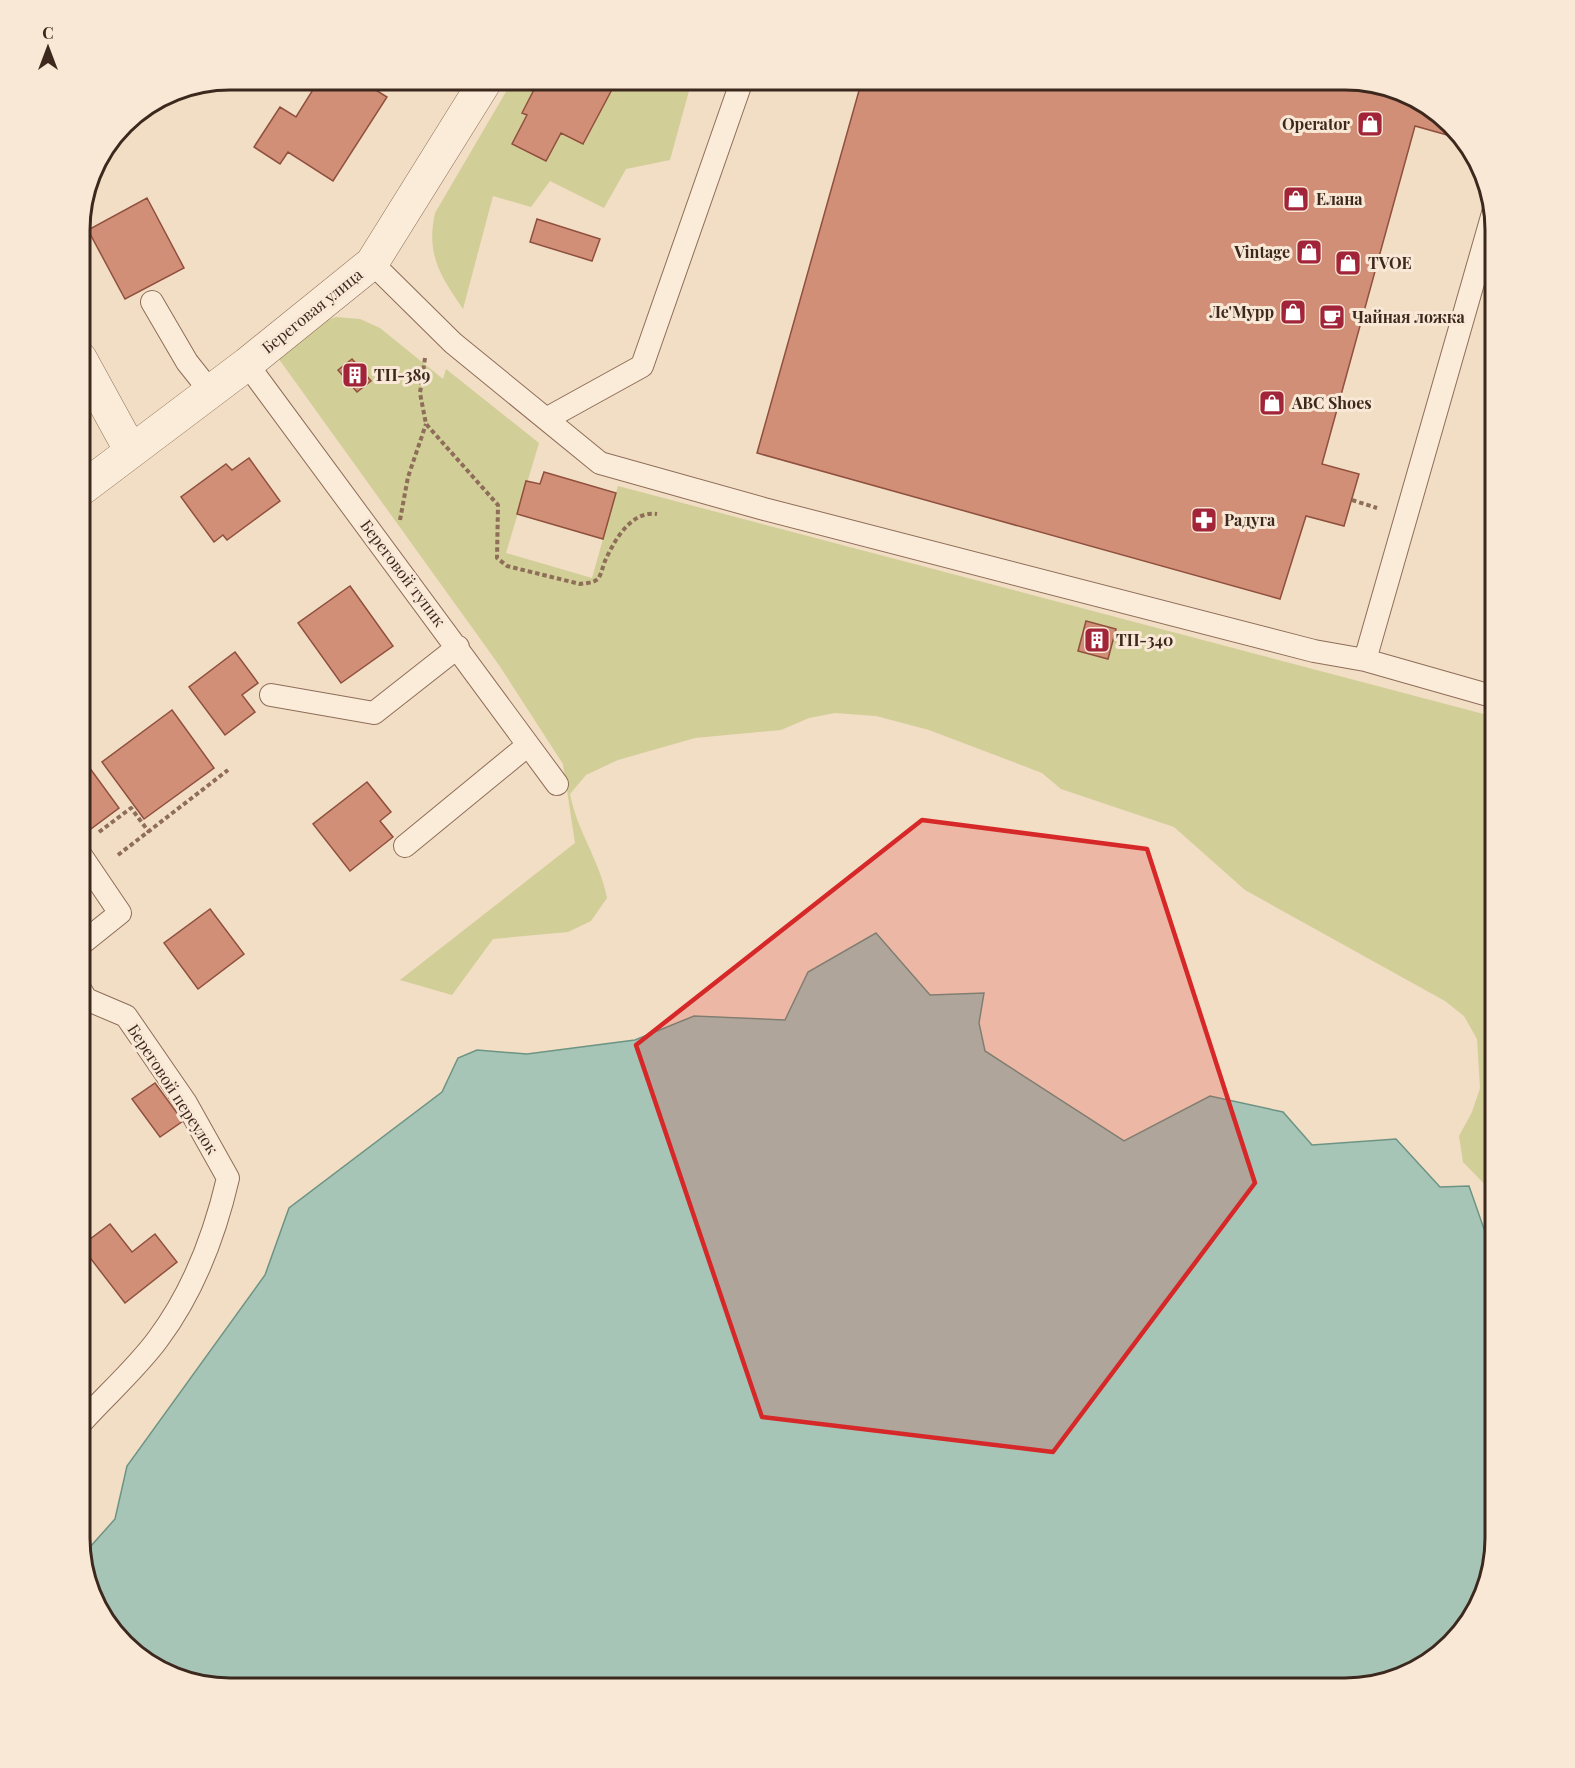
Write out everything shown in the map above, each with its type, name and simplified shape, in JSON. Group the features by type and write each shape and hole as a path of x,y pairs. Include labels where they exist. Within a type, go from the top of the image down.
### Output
{"street":[{"name":"Береговая улица","path":"90,482 247,364 372,263 480,90"},
{"path":"90,376 131,451"}],"lane":[{"path":"546,419 642,366 739,90"},
{"path":"1365,660 1485,241"},
{"path":"372,263 453,343 600,463 764,509 1291,645 1365,660 1485,695"},
{"path":"152,302 187,362 210,391"},
{"name":"Береговой тупик","path":"247,364 557,784"},
{"path":"270,695 374,713 458,647"},
{"path":"405,846 528,745"},
{"path":"90,868 120,913 90,937"},
{"name":"Береговой переулок","path":"90,1001 126,1016 186,1103 228,1178 218,1221 186,1294 158,1339 90,1413"}],"path":[{"path":"393,560 408,477 426,424 420,393 430,318"},
{"path":"426,424 498,505 497,558 507,566 580,584 590,583 598,579 607,558 630,522 651,513 660,514"},
{"path":"94,874 228,770"},
{"path":"97,834 131,808 149,832"}],"highlighted area":[{"path":"922,820 1147,849 1255,1183 1053,1452 762,1417 636,1045"}],"shaded area":[{"path":"507,90 534,90 523,112 527,115 512,144 546,161 561,133 584,144 612,90 689,90 670,160 626,169 604,208 550,181 531,207 493,196 463,309 437,264 432,241 435,213"},
{"path":"336,317 360,319 380,328 443,379 446,369 539,443 506,553 592,578 618,486 1485,714 1485,1185 1463,1162 1459,1136 1472,1112 1480,1088 1477,1039 1464,1016 1445,1001 1245,890 1174,827 1061,789 1042,773 929,730 876,716 835,713 809,718 781,730 695,738 618,760 586,775 570,794 573,808 604,884 607,898 591,921 568,932 493,939 452,995 400,980 575,843 563,764 499,665 276,355 319,323"},
{"path":"876,933 930,995 984,993 979,1023 985,1051 1124,1141 1210,1096 1283,1112 1312,1145 1396,1139 1440,1187 1469,1186 1485,1229 1484,1557 1471,1600 1450,1630 1437,1643 1407,1664 1390,1671 1364,1677 1346,1678 230,1678 193,1673 168,1664 138,1643 125,1630 104,1600 97,1583 90,1547 115,1519 127,1466 265,1275 289,1208 442,1092 458,1058 477,1050 527,1054 635,1040 694,1016 785,1020 808,972"}],"building":[{"path":"313,90 376,90 387,97 333,181 288,152 280,164 254,147 280,107 296,117"},
{"path":"534,90 612,90 583,144 561,133 546,161 512,144 527,115 522,113"},
{"path":"859,90 1355,90 1399,101 1430,119 1447,135 1415,126 1322,464 1359,474 1344,526 1306,516 1280,599 757,453"},
{"path":"147,198 184,268 125,299 90,234 90,229"},
{"path":"537,219 600,239 592,261 530,242"},
{"name":"ТП-389","path":"352,359 371,381 357,392 338,370"},
{"path":"249,458 280,501 227,540 223,535 214,542 181,497 226,464 232,470"},
{"path":"544,472 616,493 603,539 517,514 526,481 540,484"},
{"path":"350,586 393,646 341,683 298,623"},
{"name":"ТП-340","path":"1086,621 1116,629 1108,659 1078,651"},
{"path":"235,652 258,683 242,695 255,712 225,735 189,687"},
{"path":"172,710 214,768 144,819 102,762"},
{"path":"90,768 119,808 90,830"},
{"path":"367,782 391,812 380,821 393,837 350,871 313,824"},
{"path":"210,909 244,954 198,989 164,943"},
{"path":"155,1083 183,1121 160,1137 132,1099"},
{"path":"110,1224 132,1252 155,1234 177,1262 125,1303 90,1258 90,1239"}],"place":[{"name":"Operator","path":"1370,124"},
{"name":"Елана","path":"1296,199"},
{"name":"Vintage","path":"1309,252"},
{"name":"TVOE","path":"1348,263"},
{"name":"Ле'Мурр","path":"1293,312"},
{"name":"Чайная ложка","path":"1332,317"},
{"name":"ТП-389","path":"355,375"},
{"name":"ABC Shoes","path":"1272,403"},
{"name":"Радуга","path":"1204,520"},
{"name":"ТП-340","path":"1097,640"}]}
